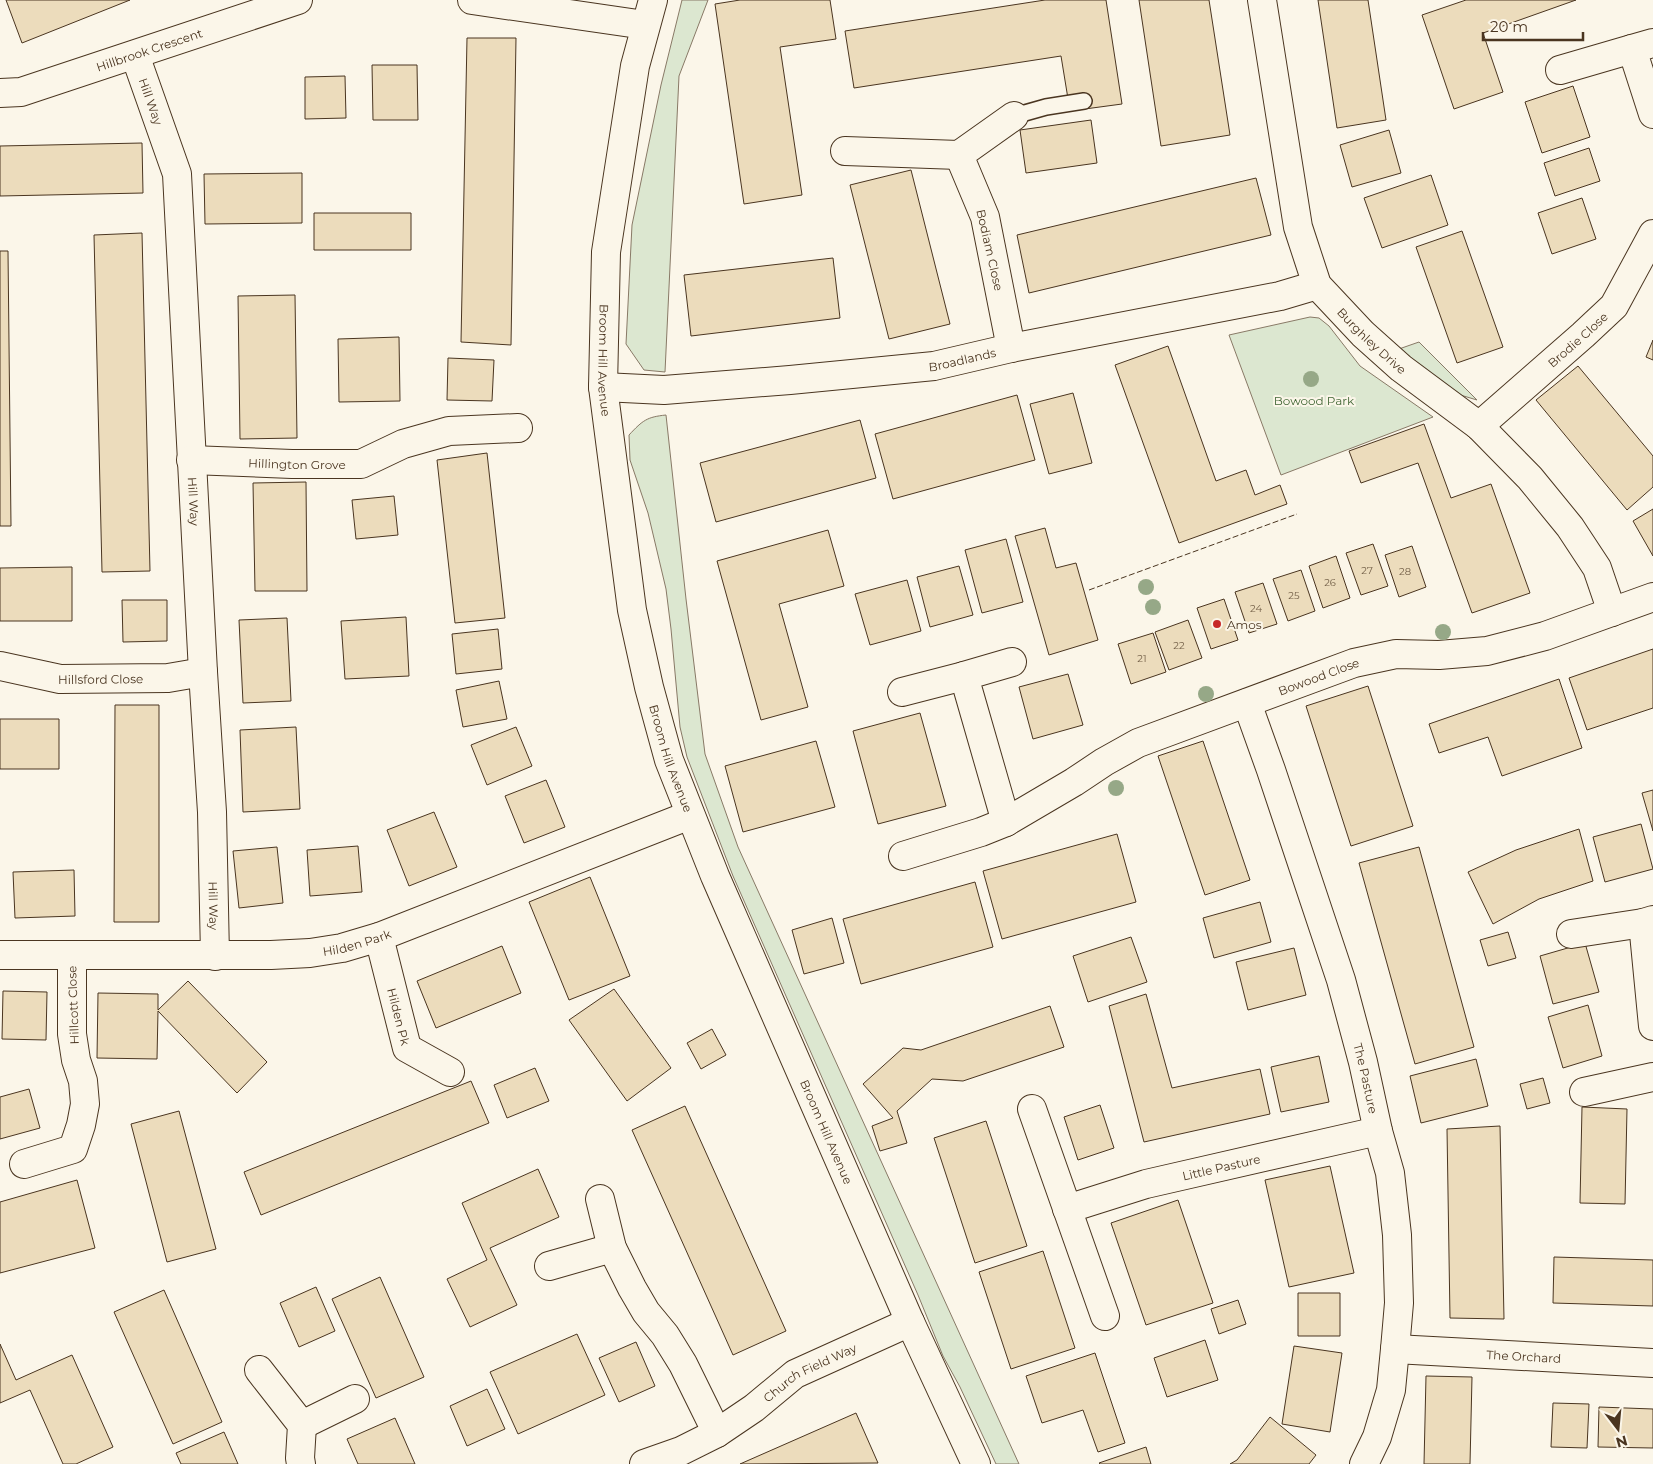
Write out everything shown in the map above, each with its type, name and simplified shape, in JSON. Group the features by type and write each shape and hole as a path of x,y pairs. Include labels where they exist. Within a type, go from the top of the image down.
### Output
{"street":[{"name":"Hillbrook Crescent","path":"0,93 21,92 298,0"},
{"path":"472,0 649,13"},
{"name":"Burghley Drive","path":"1262,0 1298,227 1317,285 1363,334 1401,368 1479,426 1530,478 1570,527 1596,568 1612,612"},
{"name":"Broom Hill Avenue","path":"649,13 634,66 606,252 603,387 632,610 649,687 667,751 690,815 719,885 910,1322 976,1464"},
{"path":"1560,70 1643,46 1653,114"},
{"name":"Hill Way","path":"135,55 177,174 202,672 212,812 214,956"},
{"path":"845,151 959,155 1014,116"},
{"name":"Bodiam Close","path":"959,155 986,217 1011,348"},
{"name":"Brodie Close","path":"1479,426 1614,306 1653,234"},
{"name":"Broadlands","path":"603,387 664,390 800,380 934,366 1011,348 1280,296 1317,285"},
{"name":"Hillington Grove","path":"191,460 360,464 404,444 449,431 518,428"},
{"name":"Bowood Close","path":"903,856 981,832 1006,822 1138,743 1354,663 1396,654 1439,655 1487,651 1545,636 1653,597"},
{"path":"902,692 1012,662"},
{"name":"Hillsford Close","path":"0,666 60,679 168,678 202,672"},
{"path":"964,676 1006,822"},
{"name":"The Pasture","path":"1246,703 1271,770 1342,980 1378,1131 1390,1173 1397,1235 1399,1304 1395,1349 1391,1390 1377,1438 1364,1464"},
{"name":"Hilden Park","path":"0,954 214,956 310,953 342,948 380,938 690,815"},
{"path":"1570,934 1648,922 1653,1026"},
{"name":"Hilden Pk","path":"380,938 407,1048 450,1072"},
{"name":"Hillcott Close","path":"24,1164 73,1150 81,1125 85,1104 83,1081 76,1060 72,1034 72,955"},
{"path":"1584,1092 1653,1078"},
{"path":"1032,1108 1105,1316"},
{"name":"Little Pasture","path":"1067,1209 1146,1184 1378,1131"},
{"path":"600,1199 612,1248 646,1312 665,1334 683,1364 717,1433"},
{"path":"549,1266 612,1248"},
{"name":"Church Field Way","path":"644,1464 681,1451 717,1433 754,1408 795,1374 910,1322"},
{"name":"The Orchard","path":"1395,1349 1653,1363"},
{"path":"259,1370 302,1425 301,1464"},
{"path":"302,1425 354,1399"}],"lane":[{"path":"1014,116 1046,107 1084,101"}],"green space":[{"path":"682,0 708,0 679,76 665,372 644,370 626,344 632,225 661,85"},
{"name":"Bowood Park","path":"1310,317 1319,318 1329,326 1360,366 1433,417 1281,475 1229,335"},
{"path":"1419,342 1477,400 1457,394 1396,350"},
{"path":"666,415 705,754 738,847 1019,1464 996,1464 960,1387 943,1356 918,1295 733,876 687,757 680,727 666,589 648,513 630,460 629,435 646,420"}],"building":[{"path":"6,0 130,0 22,43"},
{"path":"740,0 830,0 836,39 780,47 802,195 744,204 715,4"},
{"path":"1045,0 1106,0 1122,104 1070,111 1061,56 854,88 845,31"},
{"path":"1139,0 1209,0 1230,135 1161,146"},
{"path":"1318,0 1368,0 1386,120 1337,128"},
{"path":"1466,0 1576,0 1483,33 1503,92 1454,109 1422,15"},
{"path":"467,38 516,38 511,345 461,342"},
{"path":"372,65 417,65 418,120 373,120"},
{"path":"345,76 346,118 305,119 305,77"},
{"path":"1573,86 1590,137 1542,153 1525,102"},
{"path":"1091,120 1097,163 1026,173 1020,130"},
{"path":"1389,130 1401,173 1352,187 1340,145"},
{"path":"142,143 143,193 0,196 0,146"},
{"path":"1589,148 1600,181 1555,196 1544,163"},
{"path":"911,170 950,324 889,339 850,185"},
{"path":"302,173 302,223 205,224 204,174"},
{"path":"1431,175 1448,225 1382,248 1364,198"},
{"path":"1256,178 1271,235 1029,293 1017,235"},
{"path":"1582,198 1596,239 1552,254 1538,213"},
{"path":"314,213 411,213 411,250 314,250"},
{"path":"1462,231 1503,347 1457,363 1416,247"},
{"path":"142,233 150,571 102,572 94,235"},
{"path":"0,251 8,251 11,526 0,526"},
{"path":"833,258 840,318 691,336 684,275"},
{"path":"295,295 297,438 240,439 238,296"},
{"path":"399,337 400,401 339,402 338,339"},
{"path":"1653,340 1653,360 1646,357"},
{"path":"1168,346 1216,481 1246,470 1255,495 1280,485 1287,504 1179,543 1115,365"},
{"path":"448,358 494,360 492,401 447,400"},
{"path":"1578,366 1653,456 1653,487 1627,510 1536,400"},
{"path":"1073,393 1092,463 1049,474 1030,404"},
{"path":"1017,395 1035,460 893,499 875,434"},
{"path":"860,420 876,478 716,522 700,463"},
{"path":"1424,424 1451,498 1491,484 1530,593 1472,613 1418,463 1361,483 1349,451"},
{"path":"487,453 505,618 455,623 437,460"},
{"path":"306,482 307,591 255,591 253,483"},
{"path":"394,496 398,535 356,539 352,500"},
{"path":"1653,509 1653,556 1633,521"},
{"path":"1045,528 1056,568 1076,563 1098,640 1049,655 1015,536"},
{"path":"828,530 844,586 779,604 808,707 761,720 717,561"},
{"path":"1006,539 1023,602 982,613 965,550"},
{"path":"1373,544 1388,586 1361,595 1346,553"},
{"path":"1412,546 1426,587 1399,597 1385,555"},
{"path":"1336,556 1350,598 1323,608 1309,566"},
{"path":"959,566 973,615 930,627 917,577"},
{"path":"72,567 72,621 0,621 0,568"},
{"path":"1301,570 1315,611 1288,621 1273,579"},
{"path":"907,580 921,631 870,645 855,594"},
{"path":"1263,583 1277,624 1249,633 1235,592"},
{"name":"Amos","path":"1224,599 1238,640 1211,649 1197,608"},
{"path":"122,600 167,600 167,641 123,642"},
{"path":"406,617 409,676 345,679 341,621"},
{"path":"287,618 291,701 243,703 239,620"},
{"path":"1188,620 1202,658 1169,670 1155,632"},
{"path":"498,629 502,669 456,674 452,634"},
{"path":"1153,633 1166,672 1131,684 1118,644"},
{"path":"1653,649 1653,708 1587,730 1569,678"},
{"path":"1068,674 1083,725 1033,739 1019,687"},
{"path":"1559,679 1582,748 1502,776 1488,737 1439,753 1429,724"},
{"path":"499,681 507,719 463,727 456,690"},
{"path":"1368,686 1413,826 1351,846 1306,706"},
{"path":"115,705 159,705 159,922 114,922"},
{"path":"920,713 946,806 878,824 853,731"},
{"path":"0,719 59,719 59,769 0,769"},
{"path":"296,727 300,809 243,812 240,730"},
{"path":"516,727 532,766 487,785 471,745"},
{"path":"816,741 835,807 743,832 725,766"},
{"path":"1203,741 1250,880 1205,895 1158,756"},
{"path":"546,780 565,827 524,843 505,796"},
{"path":"1653,790 1653,831 1642,793"},
{"path":"434,812 457,867 409,886 387,830"},
{"path":"1641,824 1653,869 1605,882 1593,837"},
{"path":"1579,829 1593,881 1539,899 1493,924 1468,872 1516,850"},
{"path":"1117,834 1136,902 1002,939 983,871"},
{"path":"358,846 362,892 310,896 307,850"},
{"path":"277,847 283,903 239,908 233,851"},
{"path":"1419,847 1474,1047 1415,1064 1359,863"},
{"path":"74,870 75,916 15,918 13,872"},
{"path":"590,877 630,976 569,1000 529,902"},
{"path":"975,882 993,947 861,984 843,919"},
{"path":"1260,902 1271,942 1214,958 1203,918"},
{"path":"832,918 844,963 804,974 792,930"},
{"path":"1508,932 1516,958 1488,966 1480,940"},
{"path":"1131,937 1147,982 1088,1002 1073,956"},
{"path":"1585,943 1599,992 1553,1004 1540,956"},
{"path":"502,946 521,993 436,1028 417,981"},
{"path":"1294,948 1306,995 1248,1010 1236,962"},
{"path":"188,981 267,1062 237,1093 158,1011 157,1059 97,1058 98,993 158,994 158,1010"},
{"path":"614,989 671,1068 627,1101 569,1020"},
{"path":"3,991 47,992 46,1040 2,1039"},
{"path":"1146,994 1172,1088 1260,1069 1270,1114 1144,1142 1109,1006"},
{"path":"1588,1005 1602,1056 1563,1068 1548,1017"},
{"path":"1050,1006 1064,1047 963,1081 932,1079 897,1111 907,1143 880,1151 872,1126 893,1118 863,1084 903,1048 921,1050"},
{"path":"712,1029 726,1055 701,1069 687,1043"},
{"path":"1319,1056 1329,1102 1281,1112 1271,1067"},
{"path":"1476,1059 1488,1106 1421,1123 1410,1076"},
{"path":"535,1068 549,1101 507,1118 494,1085"},
{"path":"1543,1078 1550,1103 1527,1109 1520,1084"},
{"path":"471,1081 489,1123 261,1215 244,1172"},
{"path":"29,1089 40,1128 0,1139 0,1097"},
{"path":"1100,1105 1114,1148 1078,1160 1064,1117"},
{"path":"685,1106 786,1331 733,1355 632,1130"},
{"path":"1582,1107 1627,1109 1625,1204 1580,1203"},
{"path":"179,1111 216,1249 167,1262 131,1124"},
{"path":"986,1121 1027,1246 975,1263 934,1138"},
{"path":"1500,1126 1504,1319 1450,1318 1447,1129"},
{"path":"1330,1166 1354,1273 1289,1287 1265,1180"},
{"path":"538,1169 559,1217 490,1248 517,1305 470,1327 447,1279 487,1260 462,1203"},
{"path":"77,1180 95,1248 0,1273 0,1202"},
{"path":"1178,1200 1213,1303 1146,1325 1111,1223"},
{"path":"1043,1251 1075,1348 1011,1369 979,1272"},
{"path":"1554,1257 1653,1260 1653,1306 1553,1303"},
{"path":"380,1277 424,1377 376,1398 332,1299"},
{"path":"316,1287 335,1331 299,1347 280,1303"},
{"path":"164,1290 222,1422 173,1444 114,1312"},
{"path":"1298,1293 1340,1293 1340,1336 1298,1336"},
{"path":"1238,1300 1246,1324 1219,1334 1211,1309"},
{"path":"577,1334 605,1395 518,1434 490,1372"},
{"path":"1205,1340 1218,1380 1167,1397 1154,1358"},
{"path":"636,1342 655,1386 619,1402 599,1358"},
{"path":"0,1344 16,1380 72,1355 113,1447 76,1464 63,1464 30,1390 0,1403"},
{"path":"1294,1346 1342,1353 1330,1432 1282,1424"},
{"path":"1095,1353 1125,1443 1098,1452 1083,1410 1042,1423 1026,1376"},
{"path":"1426,1376 1472,1377 1470,1464 1424,1464"},
{"path":"487,1389 505,1429 467,1446 450,1406"},
{"path":"1553,1403 1589,1404 1587,1448 1551,1447"},
{"path":"1599,1407 1653,1409 1653,1448 1598,1447"},
{"path":"856,1413 878,1463 740,1464"},
{"path":"1270,1417 1316,1455 1309,1464 1230,1464 1237,1460"},
{"path":"395,1418 415,1464 358,1464 347,1439"},
{"path":"224,1432 238,1464 181,1464 176,1453"},
{"path":"1146,1447 1151,1464 1099,1463"}],"fence":[{"path":"1089,590 1297,514"}],"place":[{"name":"Amos","path":"1217,624"}]}
